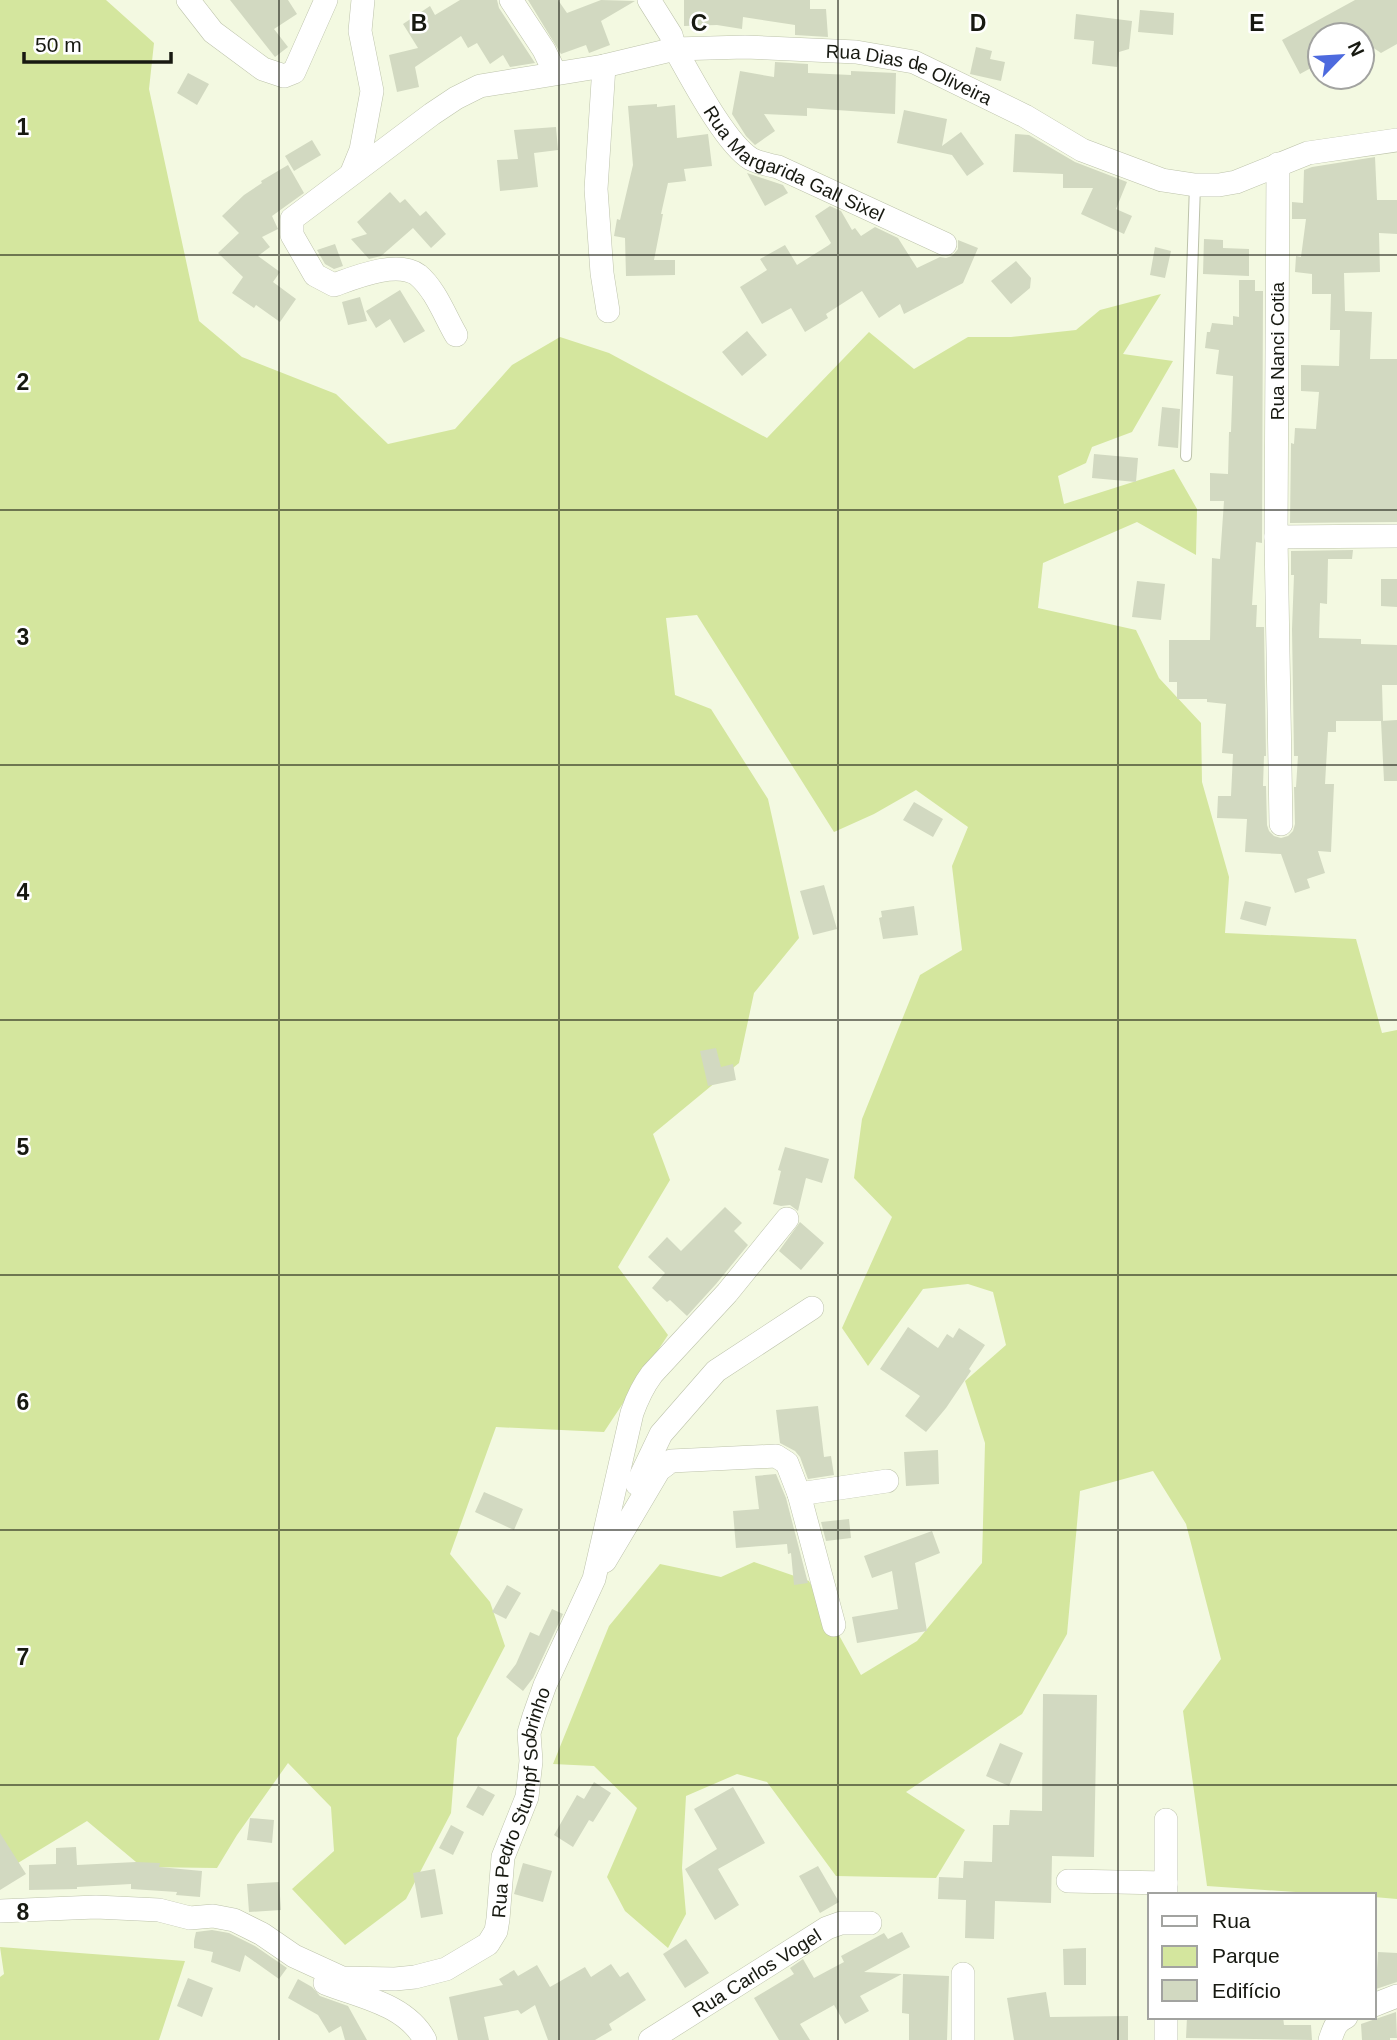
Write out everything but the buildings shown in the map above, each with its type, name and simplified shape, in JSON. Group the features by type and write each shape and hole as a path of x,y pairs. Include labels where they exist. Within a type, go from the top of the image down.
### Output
{"street":[{"path":"188,0 213,32 263,69 284,76 294,72 326,0"},
{"path":"352,172 361,150 372,91 360,31 363,0"},
{"path":"511,0 544,50 555,73"},
{"name":"Rua Margarida Gall Sixel","path":"649,0 722,127 741,151 752,159 778,167 945,244"},
{"name":"Rua Dias de Oliveira","path":"456,335 426,284 408,270 390,269 360,275 334,285 315,275 292,235 292,219 432,114 480,86 604,66 675,49 745,47 881,55 914,62 1025,116 1082,149 1162,180 1195,186 1236,182 1308,153 1397,140"},
{"path":"604,66 596,189 602,273 608,311"},
{"name":"Rua Nanci Cotia","path":"1278,164 1276,537 1281,824"},
{"path":"906,225 923,255"},
{"path":"1276,537 1397,536"},
{"name":"Rua Pedro Stumpf Sobrinho","path":"0,1911 96,1907 159,1910 190,1919 213,1916 234,1920 294,1955 342,1978 415,1977 446,1969 488,1944 496,1931 503,1857 527,1797 531,1761 529,1733 545,1685 594,1579 632,1413 644,1385 727,1293 787,1219"},
{"path":"627,1525 638,1479 661,1434 716,1371 812,1308"},
{"path":"594,1579 659,1470 671,1461 776,1456 787,1463 799,1494 834,1625"},
{"path":"799,1494 887,1481"},
{"path":"1068,1881 1166,1889 1166,1820"},
{"name":"Rua Carlos Vogel","path":"650,2040 827,1928 841,1923 870,1923"},
{"path":"294,1955 320,1981 399,2012 414,2024 425,2040"},
{"path":"963,1975 963,2040"},
{"path":"1376,2004 1397,1996"},
{"path":"1166,2019 1166,2040"},
{"path":"1330,2040 1334,2026 1342,2019"}],"lane":[{"path":"1186,456 1195,186"}],"green space":[{"path":"0,0 106,0 154,43 149,89 199,321 242,357 336,394 388,444 455,429 512,365 560,337 609,353 767,438 869,332 914,369 968,337 1011,337 1076,330 1100,310 1161,294 1123,354 1173,361 1132,432 1092,447 1086,463 1058,476 1064,504 1174,469 1197,509 1196,555 1137,522 1043,563 1038,608 1136,630 1159,678 1201,723 1202,782 1229,877 1225,933 1356,939 1382,1033 1397,1030 1397,1899 1376,1897 1376,1893 1310,1893 1207,1886 1183,1711 1221,1659 1186,1524 1153,1471 1080,1491 1067,1634 1022,1714 906,1792 965,1830 936,1878 836,1876 767,1782 737,1774 686,1796 682,1868 686,1914 668,1948 625,1911 607,1877 637,1808 594,1766 553,1764 609,1626 660,1564 721,1577 754,1562 809,1581 861,1675 917,1641 982,1563 985,1443 965,1381 1006,1345 993,1292 968,1284 923,1289 868,1366 842,1328 892,1217 854,1178 862,1119 920,975 962,950 952,866 968,827 916,790 874,814 834,832 697,615 666,618 675,695 711,709 768,799 799,938 754,993 739,1063 653,1134 670,1180 618,1267 668,1335 604,1432 496,1427 450,1554 490,1602 505,1646 457,1738 451,1813 406,1899 345,1945 292,1889 334,1851 331,1807 288,1763 217,1868 142,1867 87,1821 13,1866 0,1839"},
{"path":"0,1947 185,1961 159,2040 0,2040 0,1977 4,1974"}]}
